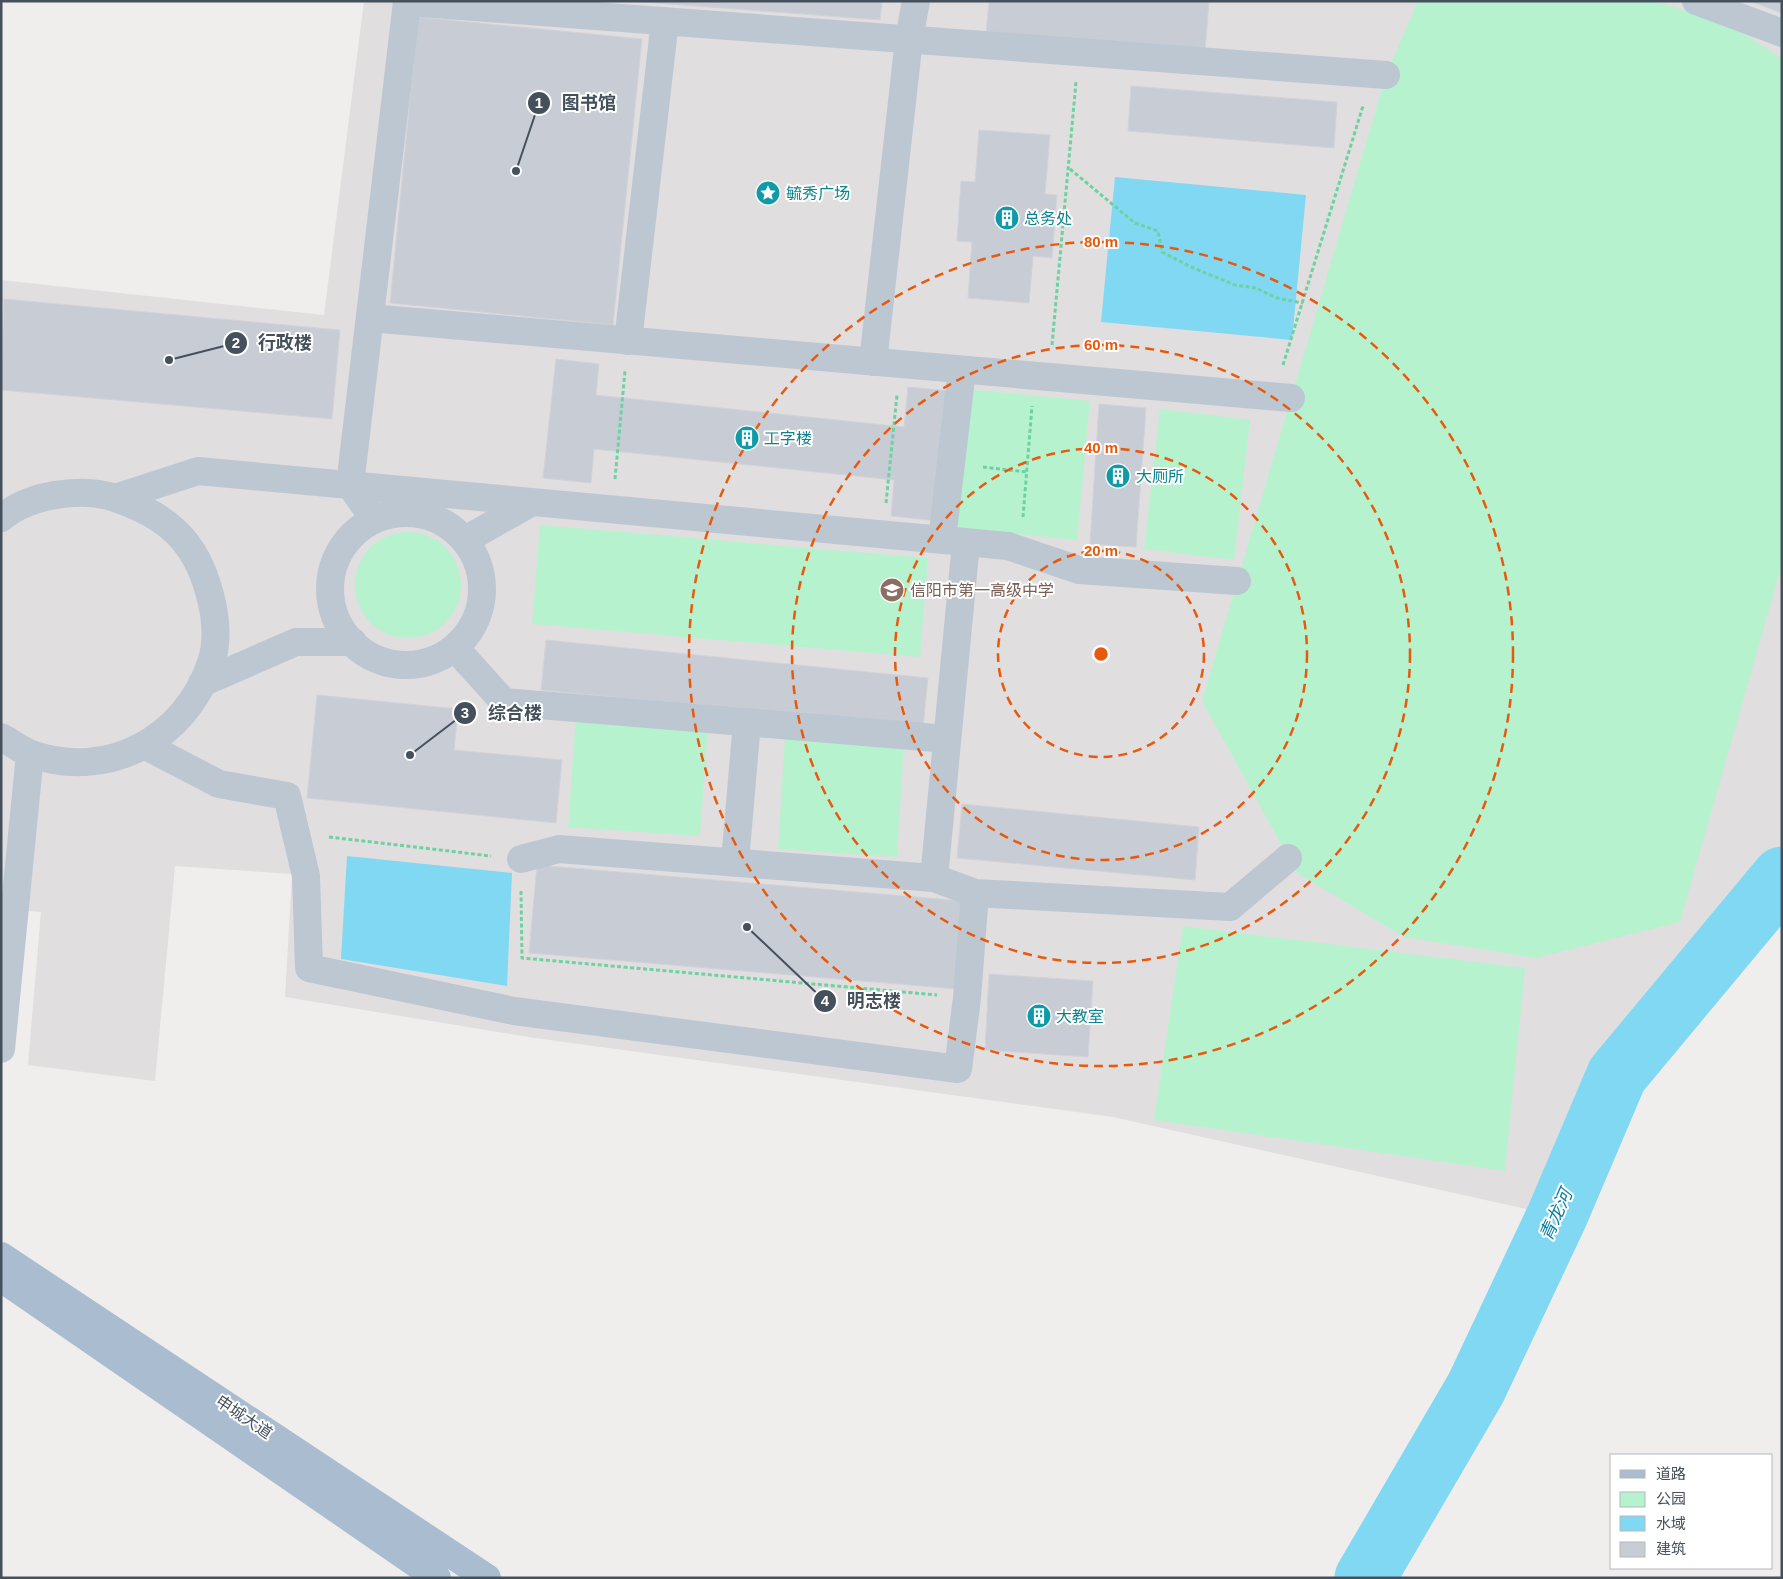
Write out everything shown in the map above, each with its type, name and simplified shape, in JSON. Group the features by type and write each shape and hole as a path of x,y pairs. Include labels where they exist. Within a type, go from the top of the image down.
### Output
{"main road":[{"name":"申城大道","path":"1,1256 487,1578"},
{"path":"1,1279 436,1578"}],"street":[{"path":"873,362 909,39 916,1"},
{"path":"1696,1 1782,33"},
{"path":"374,519 350,485 407,2 1379,74"},
{"path":"628,340 664,21"},
{"path":"370,318 1282,397"},
{"path":"934,878 947,739 954,541 952,463 962,370"},
{"path":"114,498 198,470 1008,546 1079,570 1237,581"},
{"path":"1,518 8,512 51,495 97,493 141,506 178,534 204,571 216,616 212,661 202,683 193,702 161,736 120,756 75,763 30,754 1,737"},
{"path":"465,540 532,502"},
{"path":"400,512 424,514 446,524 465,540 477,560 482,584 480,608 470,630 455,648 434,660 410,665 384,662 360,650 342,630 331,606 330,580 337,555 353,533 374,519 400,512"},
{"path":"202,683 296,642 353,642"},
{"path":"455,648 504,702 947,739"},
{"path":"735,862 747,722"},
{"path":"144,745 219,784 287,796 306,876 309,968 514,1011 958,1069 968,998 975,893"},
{"path":"1,1049 30,754"},
{"path":"521,859 559,849 934,878 975,893 1230,906 1288,858"}],"path":[{"path":"1020,550 1027,472 1042,376 1069,169 1079,52"},
{"path":"1282,397 1303,303 1379,74"},
{"path":"1069,169 1135,223 1158,231 1162,252 1235,285 1256,288 1276,298 1303,303"},
{"path":"612,509 628,340"},
{"path":"883,534 901,364"},
{"path":"952,463 1027,472"},
{"path":"296,834 521,859 522,958 968,998"}],"shaded area":[{"name":"信阳市第一高级中学","path":"364,1 1782,1 1782,877 1617,1075 1557,1216 1113,1117 535,1038 285,997 292,874 175,866 155,1081 28,1065 41,912 1,909 1,280 324,315"}],"green space":[{"path":"1418,1 1656,1 1736,28 1782,59 1782,564 1680,922 1536,958 1404,937 1297,873 1202,701 1386,75"},
{"path":"966,389 1090,401 1077,540 953,528"},
{"path":"1160,409 1250,420 1234,560 1144,549"},
{"path":"540,525 928,558 920,657 532,624"},
{"path":"408,532 428,536 446,547 457,565 461,585 457,605 446,623 428,634 408,638 388,634 370,623 359,605 355,585 359,565 370,547 388,536"},
{"path":"576,715 708,725 700,836 568,827"},
{"path":"785,737 904,744 897,857 778,849"},
{"path":"1183,926 1525,968 1505,1171 1154,1120"}],"water":[{"path":"1115,177 1306,195 1292,340 1101,322"},
{"path":"347,856 512,873 507,986 341,959"}],"building":[{"path":"629,1 882,1 880,20"},
{"path":"989,1 1209,1 1205,52 986,34"},
{"path":"1749,1 1782,1 1782,13"},
{"path":"418,17 642,39 613,325 390,303"},
{"path":"1131,86 1337,102 1334,148 1128,131"},
{"name":"总务处","path":"979,130 1050,135 1045,194 1057,195 1052,258 1033,256 1029,303 968,298 972,242 957,241 961,181 975,182"},
{"path":"4,299 340,330 332,419 1,390"},
{"name":"工字楼","path":"556,359 599,364 596,395 904,427 908,387 951,391 938,521 891,516 894,480 594,449 591,483 543,478"},
{"name":"大厕所","path":"1099,404 1146,408 1136,547 1090,544"},
{"path":"546,640 928,678 923,728 541,690"},
{"path":"317,695 458,709 454,750 562,760 556,823 307,798"},
{"path":"962,804 1199,827 1195,880 957,858"},
{"path":"537,865 964,901 957,989 529,953"},
{"name":"大教室","path":"989,974 1093,981 1088,1057 985,1050"}],"waterway":[{"name":"青龙河","path":"1365,1578 1476,1388 1557,1216 1617,1075 1782,877"}],"place":[{"name":"图书馆","path":"516,171"},
{"name":"毓秀广场","path":"768,193"},
{"name":"总务处","path":"1007,218"},
{"name":"行政楼","path":"169,360"},
{"name":"工字楼","path":"747,438"},
{"name":"大厕所","path":"1118,476"},
{"name":"信阳市第一高级中学","path":"892,590"},
{"name":"综合楼","path":"410,755"},
{"name":"明志楼","path":"747,927"},
{"name":"大教室","path":"1039,1016"}]}
